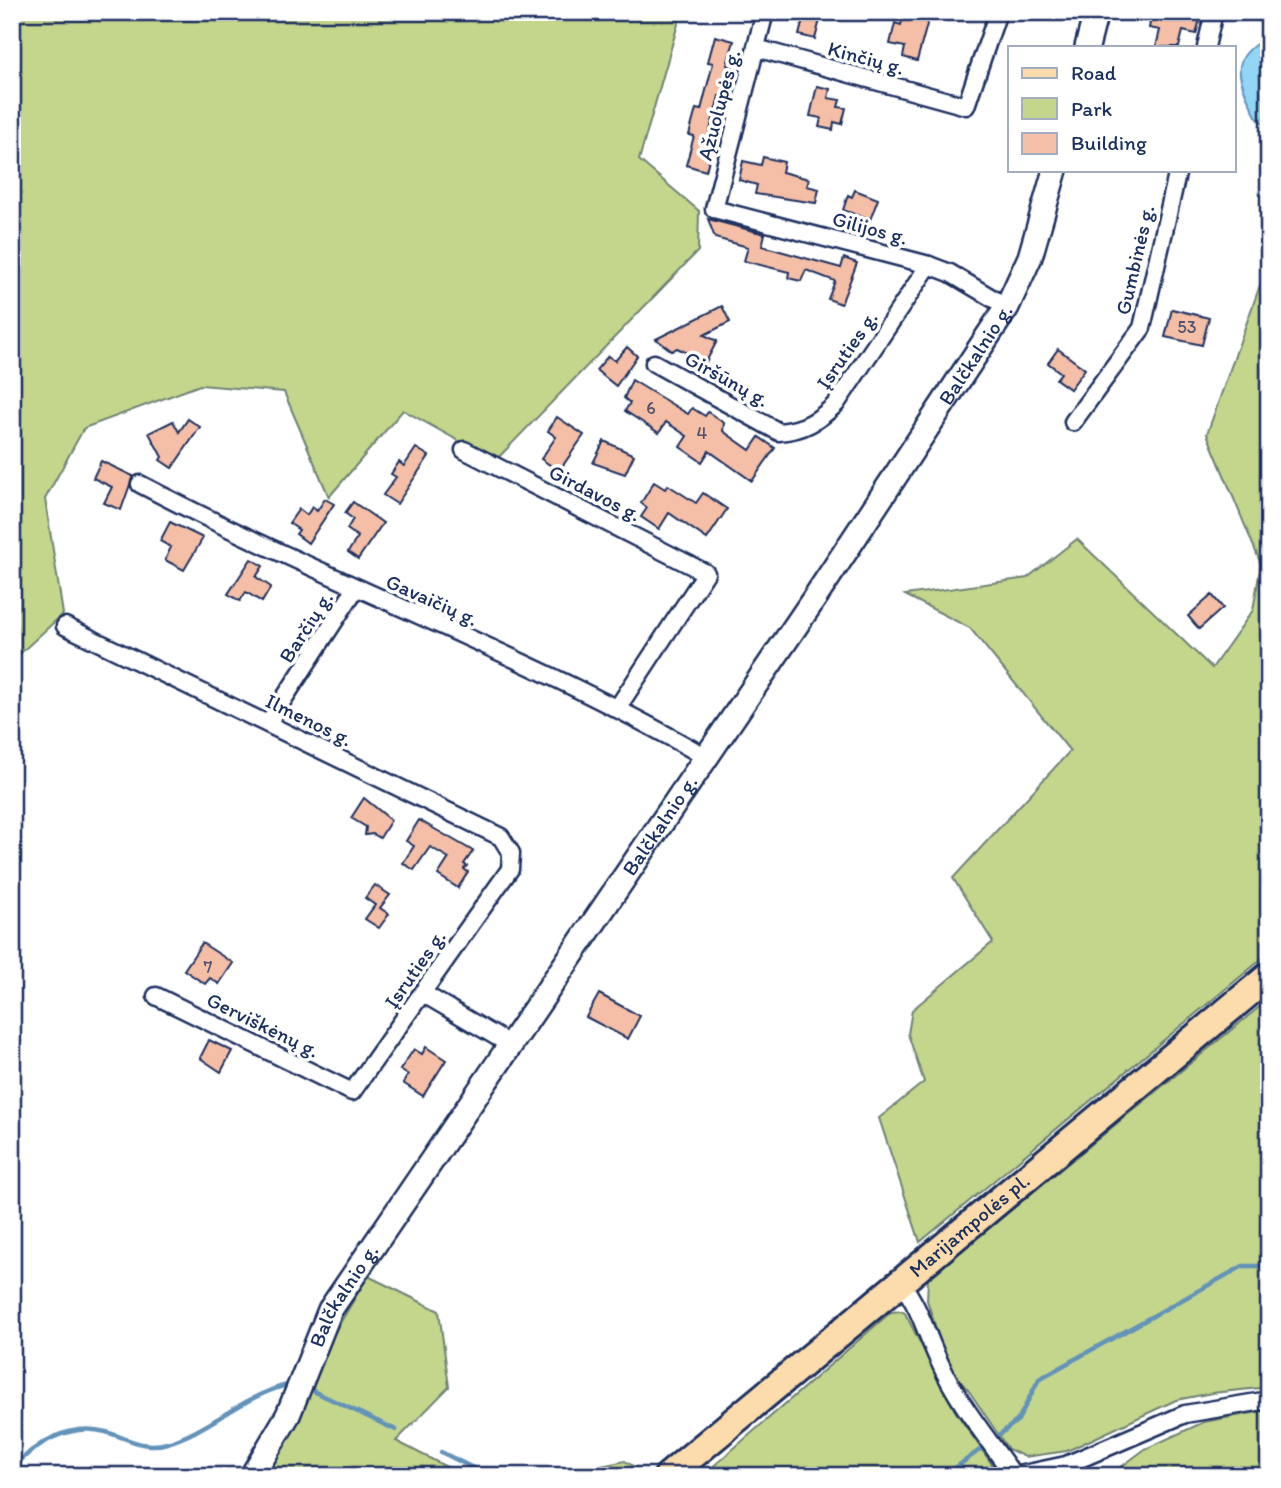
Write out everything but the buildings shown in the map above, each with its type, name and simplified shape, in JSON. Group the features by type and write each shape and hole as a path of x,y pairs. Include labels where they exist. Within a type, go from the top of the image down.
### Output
{"main road":[{"name":"Marijampolės pl.","path":"668,1476 1269,976"}],"street":[{"name":"Ąžuolupės g.","path":"714,209 765,12"},
{"name":"Kinčių g.","path":"756,48 966,106 998,12"},
{"path":"1087,46 1096,12"},
{"path":"1206,46 1214,12"},
{"name":"Balčkalnio g.","path":"252,1476 288,1415 330,1310 704,756 816,596 1007,307 1030,257 1054,172"},
{"name":"Gumbinės g.","path":"1073,422 1142,328 1178,172"},
{"name":"Gilijos g.","path":"714,209 929,265 950,273 1007,307"},
{"name":"Įsruties g.","path":"779,432 802,430 836,404 929,265"},
{"name":"Giršūnų g.","path":"654,363 779,432"},
{"name":"Girdavos g.","path":"464,450 706,573 618,707"},
{"name":"Gavaičių g.","path":"140,484 356,589 618,707 704,756"},
{"name":"Barčių g.","path":"268,723 356,589"},
{"name":"Ilmenos g.","path":"65,626 501,836 511,853 510,869"},
{"name":"Įsruties g.","path":"352,1092 510,869"},
{"path":"424,994 509,1044"},
{"name":"Gerviškėnų g.","path":"156,996 352,1092"},
{"path":"901,1283 917,1306 939,1362 954,1388 1014,1476 1066,1465 1185,1414 1269,1400"}],"green space":[{"path":"12,12 678,12 680,17 639,160 699,211 698,251 495,461 403,410 329,497 284,392 200,385 84,428 45,499 63,614 12,661"},
{"path":"1269,260 1269,953 920,1242 879,1118 924,1082 908,1034 912,1010 993,942 953,878 1070,751 970,628 905,595 1027,578 1077,539 1212,668 1253,610 1261,564 1207,434"},
{"path":"1269,999 1269,1387 1176,1400 1067,1451 1025,1457 1008,1449 969,1391 948,1367 927,1300 928,1278"},
{"path":"368,1276 439,1311 449,1387 396,1441 464,1476 262,1476 280,1452 311,1372"},
{"path":"891,1312 905,1313 955,1411 1000,1476 702,1476"},
{"path":"1269,1410 1269,1476 1109,1476 1145,1449 1204,1422"},
{"path":"625,1461 638,1469 631,1476 553,1476"}],"water":[{"path":"1264,39 1269,39 1269,126 1256,116 1240,73 1242,59"}],"waterway":[{"path":"999,1435 1018,1420 1039,1379 1243,1266 1269,1266"},
{"path":"12,1470 42,1443 79,1430 106,1432 143,1444 167,1443 197,1431 255,1397 287,1385"},
{"path":"311,1390 396,1430"},
{"path":"944,1476 981,1449"},
{"path":"441,1452 489,1476"},
{"path":"536,1476 610,1472 617,1476"}]}
